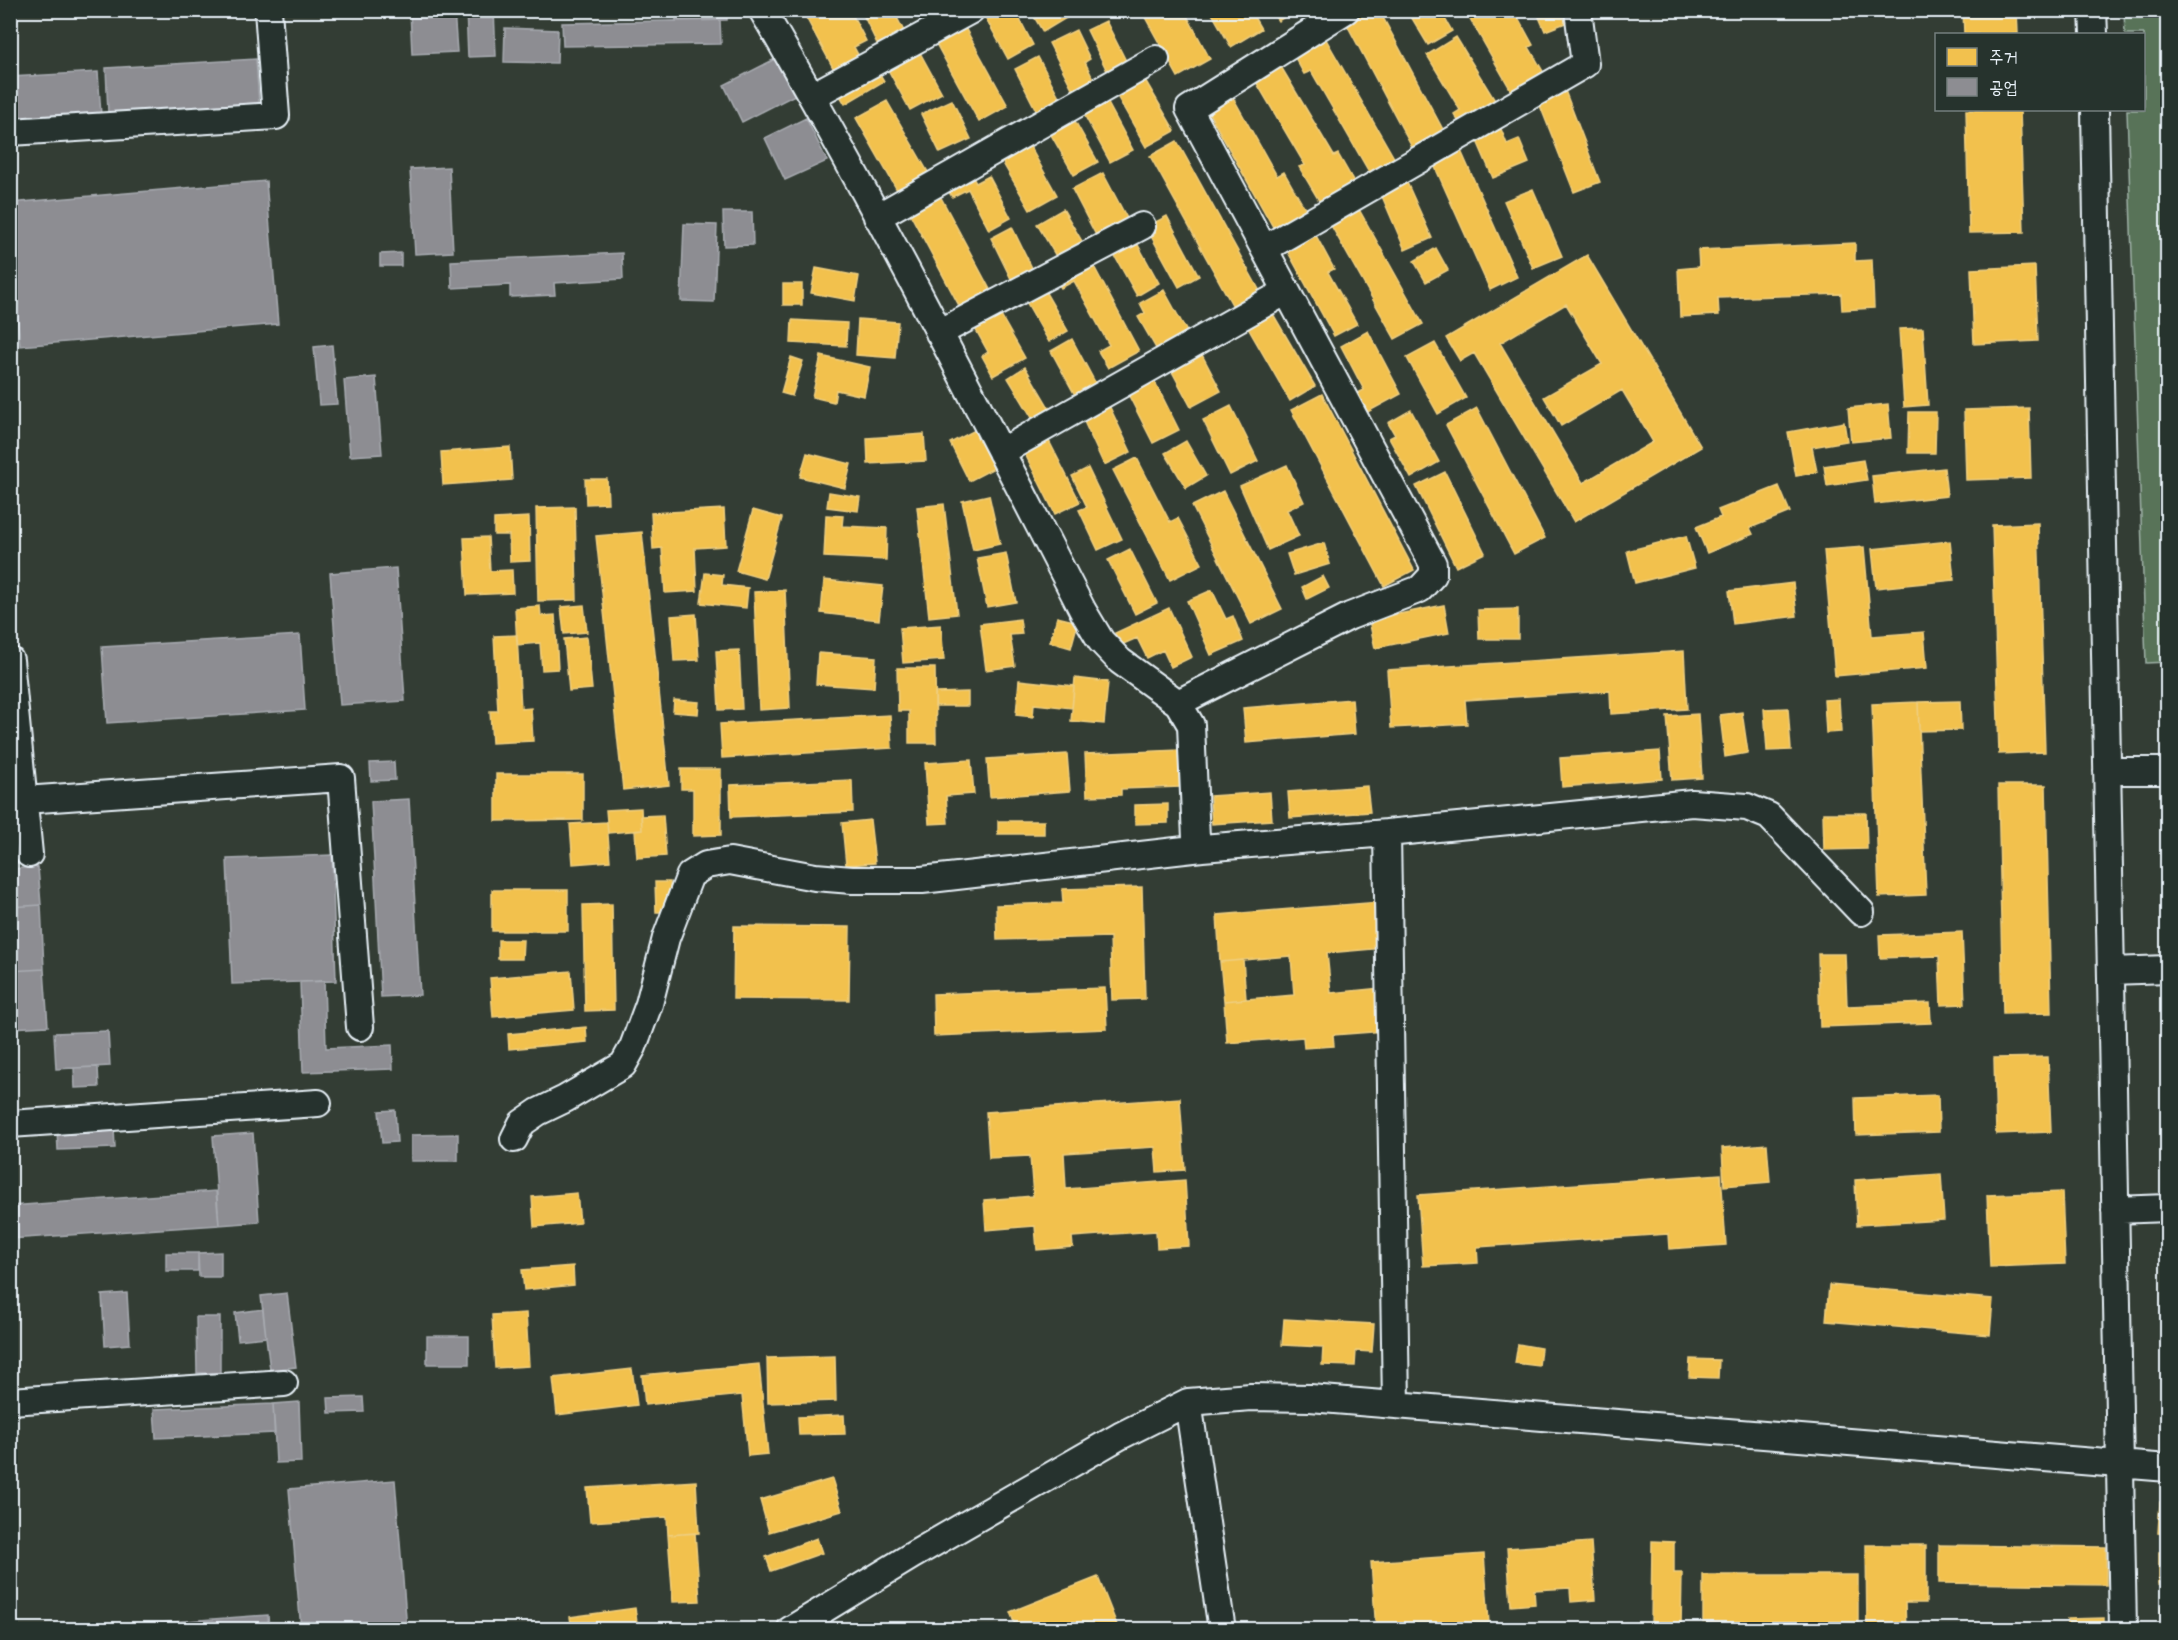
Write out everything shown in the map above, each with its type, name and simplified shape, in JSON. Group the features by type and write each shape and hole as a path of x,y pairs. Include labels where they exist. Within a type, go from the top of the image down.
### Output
{"street":[{"path":"10,132 276,116 268,10"},
{"path":"762,10 812,96 939,333 1083,611 1101,641 1120,661 1178,703 1191,725 1196,839 1202,848"},
{"path":"812,96 971,10"},
{"path":"1178,703 1350,616 1420,590 1433,574 1433,564 1285,292 1189,109 1346,10"},
{"path":"1264,249 1585,64 1578,10"},
{"path":"2093,10 2094,33"},
{"path":"877,217 1156,59"},
{"path":"2095,111 2123,1629"},
{"path":"939,333 1142,226"},
{"path":"1001,452 1285,292"},
{"path":"10,660 30,854"},
{"path":"2107,771 2168,771"},
{"path":"24,800 341,778 360,1027"},
{"path":"514,1139 522,1123 538,1112 623,1065 633,1047 649,1004 666,938 690,875 706,865 730,861 815,877 852,880 922,880 1202,848 1692,804 1747,807 1768,816 1862,912"},
{"path":"1387,833 1396,1405"},
{"path":"2110,971 2168,969"},
{"path":"10,1124 318,1103"},
{"path":"2115,1210 2168,1208"},
{"path":"10,1401 284,1383"},
{"path":"790,1629 1099,1448 1188,1402 1251,1397 1310,1398 2168,1468"},
{"path":"1188,1402 1222,1629"}],"green space":[{"path":"2124,11 2167,11 2167,662 2146,663 2127,111 2145,111 2145,33 2125,33"}],"building: 주거":[{"path":"802,10 829,10 831,14 837,10 850,10 866,41 854,47 863,64 838,77"},
{"path":"861,10 893,10 908,39 881,52"},
{"path":"927,10 956,10 934,25"},
{"path":"988,10 1015,10 1033,45 1008,59 983,13"},
{"path":"1030,10 1068,10 1071,15 1043,32"},
{"path":"1141,10 1184,10 1210,59 1178,77"},
{"path":"1210,10 1250,10 1261,29 1231,47"},
{"path":"1271,10 1296,10 1278,21"},
{"path":"1360,10 1379,10 1447,137 1415,153 1344,19"},
{"path":"1407,10 1440,10 1452,31 1428,45"},
{"path":"1465,10 1514,10 1533,45 1529,47 1548,80 1516,99"},
{"path":"1536,10 1570,10 1573,20 1545,31"},
{"path":"1963,10 2017,10 2018,33 1964,33"},
{"path":"1106,21 1129,67 1110,77 1087,30"},
{"path":"963,24 1008,106 979,122 934,40"},
{"path":"1076,30 1090,59 1085,62 1097,87 1077,98 1049,43"},
{"path":"1323,34 1397,163 1372,177 1311,71 1304,74 1292,52"},
{"path":"1456,37 1499,107 1463,129 1454,114 1460,110 1427,55"},
{"path":"918,49 942,93 910,110 886,66"},
{"path":"1038,57 1064,106 1040,118 1015,69"},
{"path":"1277,60 1334,156 1338,154 1358,189 1324,209 1299,167 1305,165 1252,75"},
{"path":"875,66 884,81 845,104 836,89"},
{"path":"1141,73 1175,131 1146,147 1113,89"},
{"path":"1564,88 1600,182 1574,192 1537,98"},
{"path":"1230,92 1277,176 1284,172 1309,216 1277,234 1205,106"},
{"path":"1103,94 1133,150 1110,162 1080,107"},
{"path":"952,100 971,139 940,153 921,114"},
{"path":"887,101 932,179 901,197 856,118"},
{"path":"1966,111 2020,111 2024,232 1969,233"},
{"path":"1070,112 1098,162 1074,175 1046,126"},
{"path":"1499,124 1507,144 1519,139 1529,163 1493,178 1474,134"},
{"path":"1177,141 1262,295 1235,310 1150,156"},
{"path":"1028,143 1057,195 1030,210 1000,158"},
{"path":"1458,144 1517,277 1490,290 1430,156"},
{"path":"970,172 976,183 989,176 1011,218 989,230 968,189 952,197 945,185"},
{"path":"1103,173 1130,224 1099,241 1072,189"},
{"path":"1404,176 1432,238 1405,250 1378,187"},
{"path":"1533,189 1562,256 1533,268 1504,201"},
{"path":"937,190 994,297 963,313 906,206"},
{"path":"1356,204 1423,324 1395,339 1328,220"},
{"path":"1063,209 1086,248 1060,263 1037,224"},
{"path":"1167,216 1199,276 1179,287 1146,227"},
{"path":"1012,227 1035,274 1014,285 991,238"},
{"path":"1312,228 1334,269 1328,272 1357,324 1334,336 1283,243"},
{"path":"1132,234 1159,283 1137,296 1109,246"},
{"path":"1855,243 1855,261 1872,260 1874,308 1842,310 1841,294 1718,298 1719,315 1680,317 1678,269 1699,267 1698,250"},
{"path":"1436,248 1448,270 1426,282 1414,261"},
{"path":"1587,255 1701,447 1574,522 1474,353 1460,361 1446,338","holes":["1566,304 1602,364 1544,397 1561,426 1622,390 1653,442 1583,483 1500,343"]},
{"path":"1090,259 1139,351 1108,368 1098,351 1109,345 1074,281 1061,288 1055,278"},
{"path":"2035,266 2038,341 1974,344 1971,269"},
{"path":"816,268 859,276 855,301 811,293"},
{"path":"783,284 802,284 802,305 783,305"},
{"path":"1042,286 1068,331 1049,342 1023,296"},
{"path":"1164,290 1192,341 1161,357 1138,317 1145,313 1140,303"},
{"path":"996,307 1025,358 993,376 982,356 988,352 971,321"},
{"path":"1269,307 1315,386 1290,401 1244,321"},
{"path":"858,319 898,322 895,358 856,355"},
{"path":"792,320 847,323 846,346 791,343"},
{"path":"1923,328 1928,405 1904,407 1899,329"},
{"path":"1368,331 1401,394 1362,415 1352,396 1364,390 1341,346"},
{"path":"1072,339 1097,386 1076,397 1051,351"},
{"path":"1435,343 1466,398 1438,414 1407,358"},
{"path":"1199,349 1221,391 1191,407 1169,366"},
{"path":"821,356 870,367 864,396 836,390 834,402 812,397"},
{"path":"791,357 803,361 792,396 781,393"},
{"path":"1025,367 1051,411 1034,421 1008,378"},
{"path":"1152,376 1179,430 1153,443 1126,390"},
{"path":"1322,394 1414,570 1384,586 1291,410"},
{"path":"1107,401 1131,452 1104,465 1080,413"},
{"path":"1888,404 1891,438 1851,442 1848,408"},
{"path":"1231,406 1258,461 1230,475 1203,420"},
{"path":"1477,408 1545,538 1514,554 1446,425"},
{"path":"2029,408 2031,478 1966,480 1964,410"},
{"path":"1411,410 1439,462 1411,478 1389,438 1395,435 1388,423"},
{"path":"1909,412 1936,412 1935,453 1908,453"},
{"path":"1844,422 1847,441 1812,447 1817,472 1796,476 1788,432"},
{"path":"981,427 1000,465 969,481 950,443"},
{"path":"1045,433 1080,502 1055,514 1021,446"},
{"path":"924,434 926,461 868,464 867,438"},
{"path":"1186,441 1206,476 1186,488 1165,453"},
{"path":"510,447 512,480 443,485 441,452"},
{"path":"807,453 851,464 845,488 800,477"},
{"path":"1137,458 1170,522 1178,518 1202,564 1170,580 1113,470"},
{"path":"1863,460 1867,480 1827,486 1824,466"},
{"path":"1287,465 1304,502 1287,510 1299,536 1268,550 1240,486"},
{"path":"1088,468 1122,539 1098,550 1079,510 1087,507 1072,476"},
{"path":"1944,468 1947,496 1875,504 1872,476"},
{"path":"1445,472 1485,553 1456,567 1416,486"},
{"path":"585,479 607,479 608,503 586,504"},
{"path":"1779,486 1790,512 1750,528 1753,534 1707,553 1696,527 1721,517 1718,510"},
{"path":"1223,491 1282,609 1251,624 1192,506"},
{"path":"829,492 860,497 858,511 827,507"},
{"path":"989,495 1000,544 973,550 962,501"},
{"path":"944,504 957,614 929,617 917,507"},
{"path":"575,507 577,600 538,601 536,508"},
{"path":"724,509 726,546 695,548 697,591 665,593 662,548 653,549 651,513"},
{"path":"753,510 782,518 765,579 736,571"},
{"path":"826,515 843,516 842,526 887,528 886,560 824,557"},
{"path":"529,517 530,561 510,562 509,535 494,535 494,519"},
{"path":"2038,523 2045,752 1999,754 1992,525"},
{"path":"642,532 669,785 623,790 596,536"},
{"path":"1686,536 1695,568 1635,583 1627,551"},
{"path":"488,537 490,571 512,570 513,593 467,595 464,538"},
{"path":"1950,541 1954,580 1876,588 1872,549"},
{"path":"1324,543 1330,564 1294,575 1287,554"},
{"path":"1864,547 1872,636 1924,632 1927,668 1835,676 1824,550"},
{"path":"1130,549 1157,603 1135,614 1108,560"},
{"path":"1006,553 1016,602 987,607 977,558"},
{"path":"705,573 723,575 722,585 748,588 746,608 701,603"},
{"path":"1323,576 1329,588 1307,599 1302,587"},
{"path":"824,580 883,586 879,620 821,613"},
{"path":"1793,583 1797,616 1733,624 1729,591"},
{"path":"785,590 790,708 759,710 754,592"},
{"path":"1212,590 1226,619 1233,616 1243,641 1211,655 1187,601"},
{"path":"584,605 587,632 564,634 561,607"},
{"path":"1444,605 1449,633 1375,648 1369,620"},
{"path":"540,606 541,616 555,615 558,669 542,670 540,643 517,645 515,608"},
{"path":"1169,608 1192,657 1171,667 1163,650 1147,658 1137,638 1121,645 1115,633"},
{"path":"1518,609 1518,639 1479,639 1478,610"},
{"path":"696,614 699,660 674,661 671,616"},
{"path":"1057,617 1078,622 1071,648 1050,642"},
{"path":"1020,619 1022,634 1010,635 1015,666 986,670 980,624"},
{"path":"941,625 944,660 903,663 900,628"},
{"path":"517,635 521,709 531,708 533,741 492,743 490,711 498,711 494,636"},
{"path":"587,637 592,689 569,691 564,639"},
{"path":"739,650 742,709 719,710 716,651"},
{"path":"1684,651 1687,709 1611,714 1610,691 1465,700 1467,724 1391,728 1387,670"},
{"path":"818,653 876,657 874,688 816,684"},
{"path":"897,668 935,668 936,743 909,743 909,711 898,711"},
{"path":"1075,678 1108,682 1104,724 1071,721"},
{"path":"1019,680 1074,686 1072,708 1034,704 1033,717 1016,715"},
{"path":"968,692 968,706 935,706 935,693"},
{"path":"1352,699 1355,734 1246,743 1243,708"},
{"path":"1839,699 1841,732 1826,733 1824,700"},
{"path":"674,700 699,702 698,714 673,712"},
{"path":"1960,701 1961,730 1919,731 1918,702"},
{"path":"1918,702 1926,895 1879,897 1872,704"},
{"path":"1788,708 1791,750 1767,751 1764,709"},
{"path":"1742,712 1748,753 1725,757 1720,715"},
{"path":"1698,714 1702,778 1672,780 1667,716"},
{"path":"890,715 892,748 722,758 720,724"},
{"path":"1180,750 1181,787 1121,789 1121,795 1087,796 1085,754"},
{"path":"1660,751 1662,779 1562,787 1560,758"},
{"path":"1067,754 1070,791 990,797 987,759"},
{"path":"971,760 974,794 946,796 948,823 929,824 925,763"},
{"path":"681,769 721,769 721,835 693,836 693,789 681,789"},
{"path":"496,774 583,774 583,820 496,821"},
{"path":"852,780 853,812 731,817 730,785"},
{"path":"1998,785 2046,785 2051,1013 2003,1014"},
{"path":"1367,786 1370,812 1290,818 1288,792"},
{"path":"1270,792 1272,820 1212,824 1210,796"},
{"path":"1168,804 1168,823 1135,824 1135,805"},
{"path":"641,808 642,830 608,833 606,810"},
{"path":"1823,813 1866,813 1867,849 1824,850"},
{"path":"663,815 666,856 637,858 635,831 642,830 641,816"},
{"path":"870,820 875,863 846,865 842,823"},
{"path":"998,821 1044,821 1044,834 998,834"},
{"path":"607,822 610,861 573,864 570,824"},
{"path":"655,882 670,882 671,912 656,912"},
{"path":"1142,887 1145,999 1112,1000 1110,937 997,940 996,905 1063,903 1062,889"},
{"path":"492,890 568,890 568,931 492,931"},
{"path":"1380,902 1384,948 1327,953 1331,993 1381,988 1385,1031 1333,1035 1334,1046 1304,1048 1303,1037 1227,1043 1224,1001 1294,995 1291,956 1220,962 1217,915"},
{"path":"612,904 614,1010 585,1011 583,905"},
{"path":"734,926 850,927 849,1000 733,999"},
{"path":"1962,932 1965,1004 1941,1005 1939,956 1880,958 1879,935"},
{"path":"498,940 523,940 522,959 498,959"},
{"path":"1818,954 1845,954 1847,1006 1930,1003 1931,1023 1820,1027"},
{"path":"1243,960 1246,999 1224,1001 1220,962"},
{"path":"571,971 574,1010 493,1017 490,978"},
{"path":"1105,988 1107,1029 934,1036 933,994"},
{"path":"586,1027 587,1042 509,1049 508,1034"},
{"path":"2048,1057 2051,1132 1996,1134 1994,1058"},
{"path":"1938,1095 1939,1132 1856,1135 1855,1098"},
{"path":"1180,1098 1185,1170 1157,1172 1155,1147 1064,1153 1066,1189 1185,1180 1189,1246 1157,1248 1156,1231 1072,1237 1073,1247 1037,1250 1035,1226 986,1230 984,1200 1033,1196 1030,1156 989,1158 986,1112"},
{"path":"1767,1144 1770,1182 1724,1186 1722,1148"},
{"path":"1721,1174 1726,1245 1669,1249 1668,1234 1477,1247 1478,1263 1423,1266 1418,1195"},
{"path":"1941,1174 1944,1220 1857,1225 1855,1180"},
{"path":"2062,1192 2065,1264 1990,1267 1987,1195"},
{"path":"577,1193 580,1223 534,1227 532,1197"},
{"path":"573,1266 574,1285 524,1290 522,1270"},
{"path":"1829,1285 1993,1299 1990,1335 1826,1321"},
{"path":"526,1313 529,1366 495,1368 492,1315"},
{"path":"1284,1319 1374,1324 1372,1352 1356,1351 1355,1366 1322,1365 1323,1347 1282,1345"},
{"path":"1518,1344 1541,1348 1539,1366 1515,1363"},
{"path":"835,1356 836,1401 768,1403 767,1358"},
{"path":"1690,1359 1719,1360 1718,1378 1689,1377"},
{"path":"759,1364 768,1454 748,1456 742,1395 645,1405 642,1375"},
{"path":"632,1369 637,1405 557,1415 553,1378"},
{"path":"844,1415 845,1434 799,1435 798,1417"},
{"path":"832,1479 842,1511 769,1532 760,1500"},
{"path":"696,1481 699,1533 668,1535 667,1517 590,1522 587,1488"},
{"path":"2160,1502 2168,1503 2168,1534 2158,1533"},
{"path":"695,1533 700,1601 673,1602 668,1535"},
{"path":"817,1538 822,1553 771,1571 766,1557"},
{"path":"1652,1541 1674,1542 1674,1573 1682,1573 1681,1627 1651,1627"},
{"path":"1591,1542 1595,1600 1571,1602 1570,1588 1534,1590 1535,1604 1511,1606 1507,1548"},
{"path":"1866,1545 1926,1545 1926,1603 1905,1603 1906,1630 1867,1630"},
{"path":"1939,1545 2106,1547 2106,1585 1939,1583"},
{"path":"2159,1552 2168,1552 2168,1584 2159,1584"},
{"path":"1484,1554 1489,1623 1428,1628 1428,1630 1376,1630 1371,1562"},
{"path":"1703,1575 1858,1575 1858,1622 1703,1622"},
{"path":"1098,1577 1119,1630 1090,1630 1087,1623 1071,1630 1017,1630 1010,1612"},
{"path":"2168,1605 2168,1630 2161,1630 2161,1606"},
{"path":"635,1608 638,1630 572,1630 570,1617"},
{"path":"2104,1618 2104,1630 2067,1630 2067,1619"},
{"path":"565,1625 566,1630 525,1630"}],"building: 공업":[{"path":"410,10 454,10 457,52 412,54"},
{"path":"466,10 494,10 496,56 468,57"},
{"path":"676,10 727,10 727,20 676,21"},
{"path":"720,20 721,44 563,46 562,23"},
{"path":"505,28 558,30 557,63 504,62"},
{"path":"777,58 795,95 742,122 724,85"},
{"path":"256,59 259,103 108,113 106,68"},
{"path":"98,72 101,115 10,119 10,77"},
{"path":"806,118 827,161 785,180 765,138"},
{"path":"449,167 453,252 415,254 410,169"},
{"path":"266,181 278,324 20,346 10,233 10,203"},
{"path":"723,212 752,212 753,245 724,246"},
{"path":"684,224 717,225 714,302 681,301"},
{"path":"401,253 401,266 380,266 380,254"},
{"path":"622,253 623,279 554,283 555,295 510,297 510,285 452,288 451,261"},
{"path":"332,345 337,404 319,405 314,347"},
{"path":"376,377 382,454 350,456 344,380"},
{"path":"396,568 405,701 340,705 330,573"},
{"path":"300,635 305,710 107,723 102,647"},
{"path":"394,762 395,780 371,781 370,763"},
{"path":"409,799 420,995 381,997 371,801"},
{"path":"332,855 336,981 232,984 227,859"},
{"path":"38,867 41,905 10,907 10,869"},
{"path":"41,905 44,969 10,971 10,907"},
{"path":"44,969 48,1026 10,1028 10,971"},
{"path":"324,981 326,1048 392,1045 393,1069 303,1072 300,982"},
{"path":"108,1031 110,1066 56,1069 54,1033"},
{"path":"98,1067 99,1087 75,1088 74,1068"},
{"path":"395,1110 397,1142 382,1143 379,1111"},
{"path":"114,1128 115,1148 58,1150 57,1130"},
{"path":"253,1133 259,1222 219,1225 213,1136"},
{"path":"458,1134 458,1161 411,1161 411,1135"},
{"path":"216,1191 219,1225 10,1239 10,1206"},
{"path":"221,1252 221,1277 199,1277 198,1253"},
{"path":"166,1253 198,1253 198,1271 166,1271"},
{"path":"127,1293 130,1344 105,1346 102,1295"},
{"path":"287,1293 296,1367 270,1370 261,1296"},
{"path":"263,1309 266,1337 238,1340 235,1313"},
{"path":"196,1317 220,1317 220,1373 197,1373"},
{"path":"427,1336 469,1336 469,1364 427,1364"},
{"path":"363,1397 364,1412 329,1413 328,1398"},
{"path":"299,1402 301,1462 276,1463 273,1404"},
{"path":"273,1404 275,1433 156,1438 154,1409"},
{"path":"395,1480 407,1630 301,1630 289,1489"},
{"path":"268,1615 269,1630 66,1630"}]}
